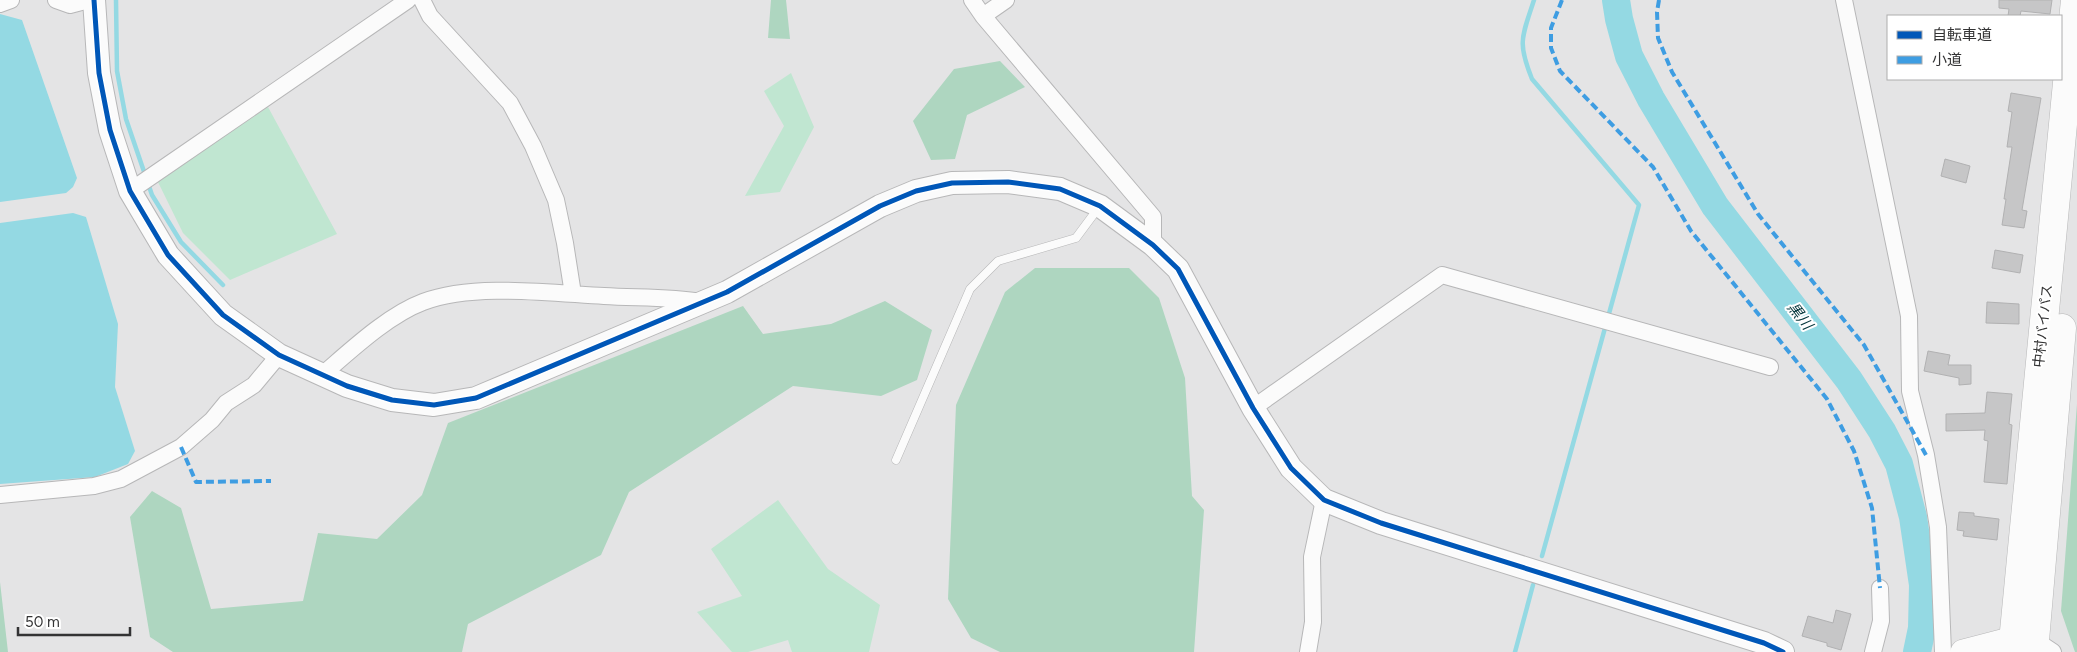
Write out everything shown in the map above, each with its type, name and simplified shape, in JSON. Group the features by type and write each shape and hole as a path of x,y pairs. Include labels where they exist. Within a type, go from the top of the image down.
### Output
{"highway":[{"name":"中村バイパス","path":"2029,647 2074,0"},
{"name":"中村バイパス","path":"2029,647 2077,162"}],"main road":[{"path":"1964,652 2029,647"}],"street":[{"path":"0,4 11,0"},
{"path":"56,0 70,5 89,0"},
{"path":"94,0 99,73 110,130 130,191 168,254 223,315 278,355 347,386 392,400 434,405 476,398 727,292 880,206 916,191 952,183 1008,182 1060,189 1100,206 1153,245 1178,269 1253,408 1292,468 1324,500 1381,523 1764,643 1783,652"},
{"path":"130,191 408,0"},
{"path":"422,0 430,16 510,103 533,146 556,200 573,294"},
{"path":"972,0 983,16 1153,217 1153,245"},
{"path":"983,16 1006,0"},
{"path":"1844,0 1908,316 1910,391 1926,455 1938,527 1943,652"},
{"path":"1253,408 1442,275 1770,366"},
{"path":"322,375 380,326 421,302 451,293 489,291 573,294 677,298 702,302"},
{"path":"0,495 94,486 121,480 180,447 212,420 226,403 254,385 278,355"},
{"path":"1308,652 1313,622 1312,557 1324,500"},
{"path":"1873,652 1881,621 1880,588"}],"lane":[{"path":"896,460 970,289 998,261 1076,238 1100,206"}],"green space":[{"path":"771,0 786,0 790,39 768,38"},
{"path":"1000,61 1025,87 967,115 955,159 931,160 913,121 954,69"},
{"path":"791,73 814,127 780,192 745,196 784,126 764,91"},
{"path":"268,107 337,234 230,280 183,233 157,180"},
{"path":"1035,268 1129,268 1159,298 1185,378 1192,496 1204,510 1194,652 1000,652 971,638 948,599 956,405 1005,292"},
{"path":"885,301 932,330 917,380 881,396 793,386 629,492 601,555 468,624 462,652 173,652 150,637 130,517 152,491 181,508 211,609 303,601 318,533 377,539 422,495 448,423 743,306 763,334 831,324"},
{"path":"2077,404 2077,652 2075,652 2061,611"},
{"path":"778,500 828,569 880,605 869,652 792,652 788,640 748,652 732,652 697,612 742,596 711,549"},
{"path":"0,582 8,652 0,652"}],"water":[{"path":"0,14 22,20 77,178 73,187 66,193 0,202"},
{"path":"73,213 86,217 118,324 115,387 135,451 128,464 95,477 0,484 0,223"}],"building":[{"path":"1999,0 2052,0 2050,14 2021,11 2020,15 2008,15 2009,9 1999,8"},
{"path":"2011,93 2041,98 2022,210 2027,211 2024,228 2002,225 2012,147 2007,147 2012,112 2008,111"},
{"path":"1945,159 1970,166 1966,183 1941,176"},
{"path":"1995,250 2023,255 2020,273 1992,268"},
{"path":"1987,302 2019,304 2019,324 1986,323"},
{"path":"1928,351 1950,355 1948,365 1971,365 1971,384 1959,385 1959,378 1924,371"},
{"path":"1987,392 2012,394 2009,424 2012,425 2007,484 1984,482 1988,441 1984,440 1985,430 1946,431 1946,414 1985,413"},
{"path":"1959,512 1974,513 1974,516 1999,519 1997,540 1963,536 1964,531 1957,530"},
{"path":"1836,610 1851,614 1841,650 1827,646 1827,643 1802,636 1808,616 1833,623"}],"waterway":[{"path":"116,0 117,71 126,119 152,195 181,242 223,285"},
{"path":"1534,0 1523,40 1524,56 1532,79 1639,205 1542,556"},
{"name":"黒川","path":"1616,0 1629,56 1651,99 1715,206 1849,380 1882,431 1899,464 1913,517 1923,585 1922,628 1917,652"},
{"path":"1515,652 1533,585"}],"marked path":[{"path":"1562,0 1551,28 1551,48 1560,71 1653,167 1691,231 1827,399 1854,451 1872,508 1880,588"},
{"path":"1659,0 1657,12 1658,38 1672,72 1758,214 1864,345 1926,455"},
{"path":"181,447 196,482 271,481"}],"cycle path":[{"path":"94,0 99,73 110,130 130,191 168,255 223,315 279,355 347,386 392,400 434,405 476,398 727,292 880,206 916,191 952,183 1008,182 1060,189 1100,206 1153,245 1178,269 1253,408 1291,468 1324,500 1381,523 1764,643 1783,652"}]}
